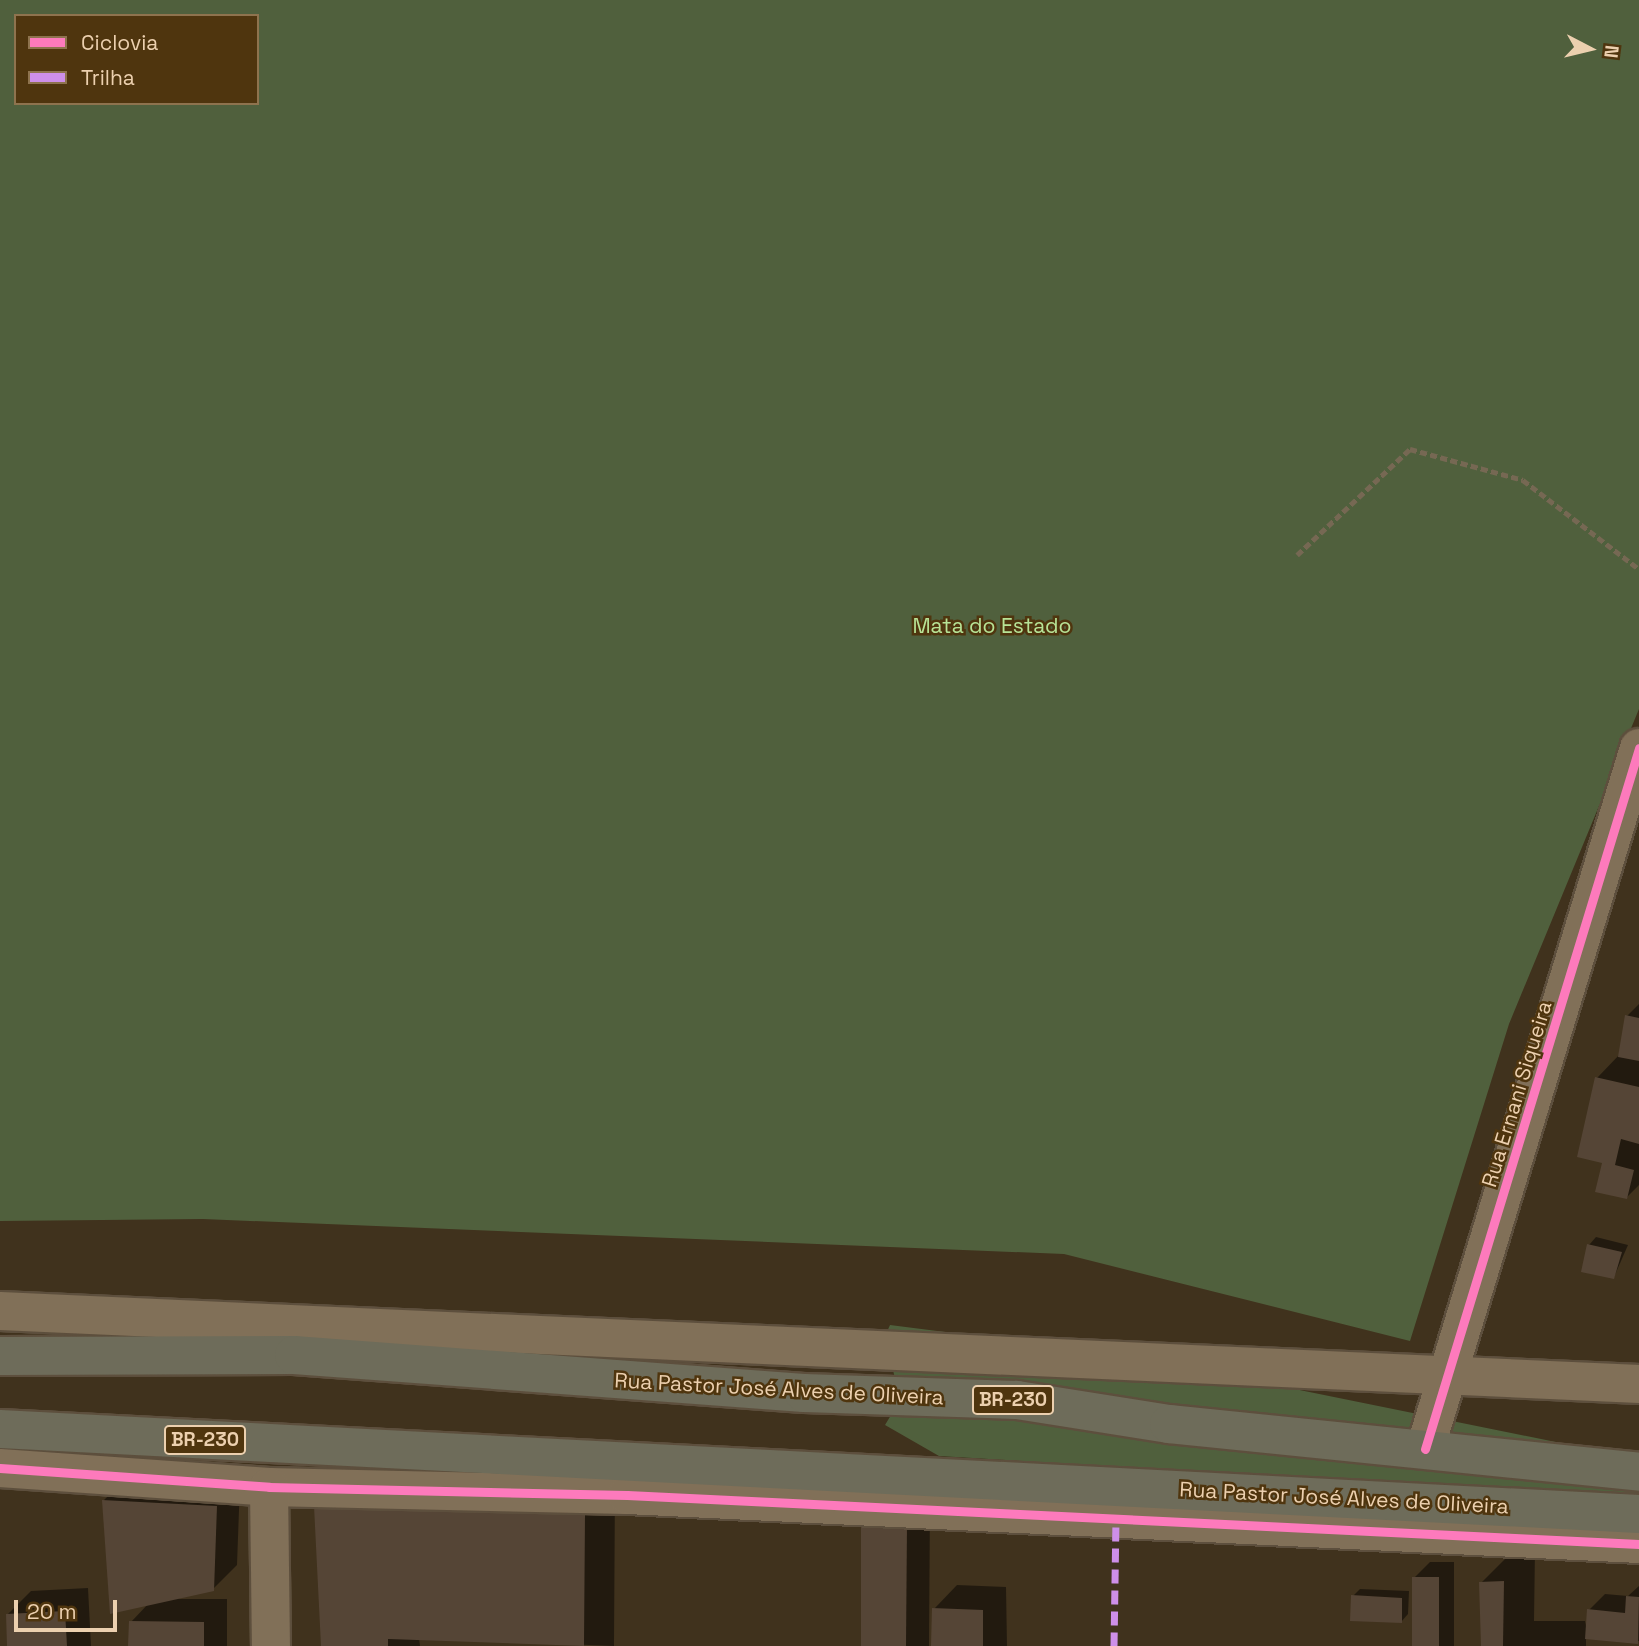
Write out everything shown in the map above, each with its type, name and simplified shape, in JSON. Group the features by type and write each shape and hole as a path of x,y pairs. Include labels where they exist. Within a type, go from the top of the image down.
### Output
{"highway":[{"name":"Rua Pastor José Alves de Oliveira","path":"0,1356 294,1355 790,1392 1017,1400 1169,1424 1639,1472"},
{"name":"Rua Pastor José Alves de Oliveira","path":"0,1429 1639,1514"}],"street":[{"name":"Rua Ernani Siqueira","path":"1425,1449 1450,1376 1639,748"},
{"path":"0,1311 1639,1384"},
{"path":"0,1468 269,1487 641,1496 1639,1544"},
{"path":"269,1487 271,1646"}],"path":[{"path":"1297,555 1410,449 1523,481 1639,569"}],"green space":[{"name":"Mata do Estado","path":"0,0 1639,0 1639,709 1509,1024 1410,1341 1064,1254 203,1219 0,1221"},
{"path":"890,1325 1133,1356 1639,1459 1639,1499 939,1456 885,1425 900,1400 885,1336"}],"building":[{"path":"1625,1015 1639,1018 1639,1061 1618,1057"},
{"path":"1595,1077 1639,1087 1639,1144 1621,1139 1615,1165 1634,1170 1627,1199 1595,1192 1602,1163 1577,1157"},
{"path":"1587,1244 1622,1252 1614,1279 1581,1272"},
{"path":"102,1500 217,1506 214,1591 110,1614"},
{"path":"314,1506 585,1515 584,1646 388,1639 388,1646 321,1646"},
{"path":"861,1522 907,1524 906,1646 861,1646"},
{"path":"1412,1577 1439,1577 1439,1646 1412,1646"},
{"path":"1504,1581 1503,1646 1481,1646 1479,1582"},
{"path":"1351,1595 1402,1598 1402,1623 1350,1621"},
{"path":"1626,1596 1639,1597 1638,1644 1585,1639 1587,1609 1625,1613"},
{"path":"932,1608 983,1610 983,1646 931,1646"},
{"path":"65,1611 67,1646 7,1646 6,1614"},
{"path":"129,1621 204,1622 204,1646 128,1646"}],"marked path":[{"path":"1114,1646 1116,1517"}],"cycle path":[{"path":"1425,1449 1639,748"},
{"path":"0,1468 269,1487 627,1495 1639,1544"}]}
